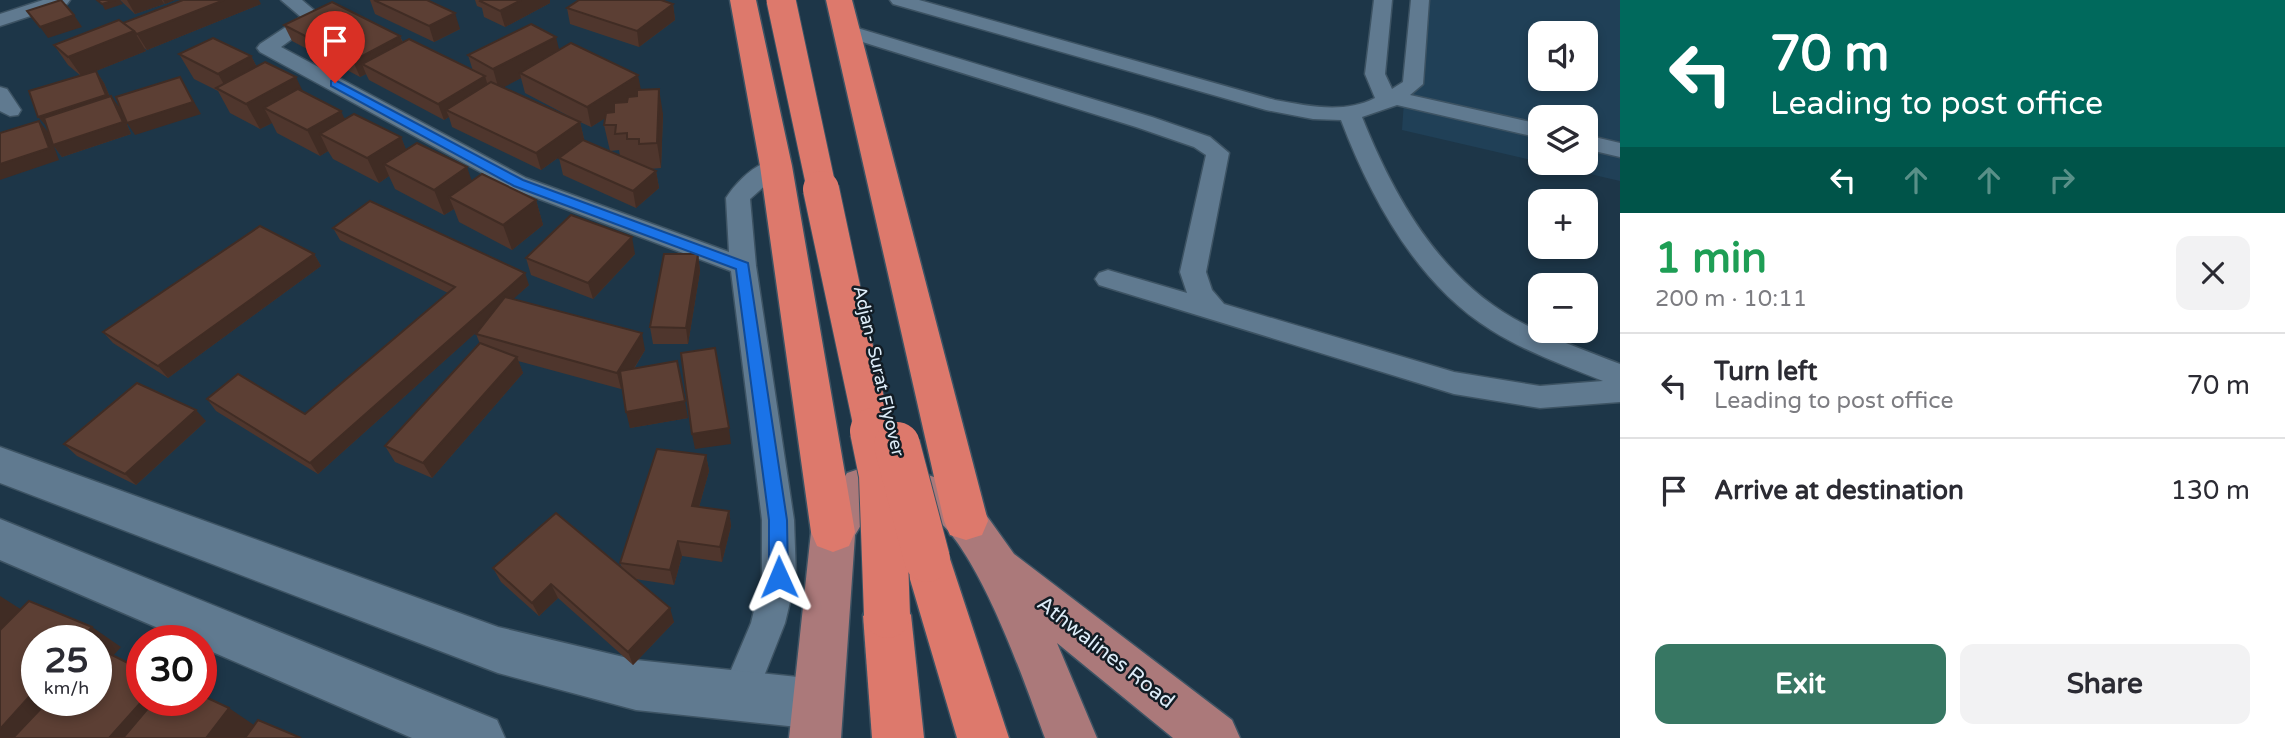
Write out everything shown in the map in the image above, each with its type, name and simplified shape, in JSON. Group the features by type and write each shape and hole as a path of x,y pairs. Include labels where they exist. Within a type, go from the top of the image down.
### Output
{"highway":[{"path":"743,0 776,166 833,532"},
{"name":"Adjan- Surat Flyover","path":"782,0 882,475 887,615 898,738"},
{"name":"Adjan- Surat Flyover","path":"793,0 904,475 983,738"},
{"path":"843,15 966,521"}],"main road":[{"path":"0,465 498,650 636,685 738,696 816,721 833,532 862,486 937,495 966,521 997,566 1071,738"},
{"path":"0,539 459,735"},
{"name":"Athwalines Road","path":"997,566 1214,738"}],"street":[{"path":"0,20 61,0"},
{"path":"290,0 313,17 267,48 518,183 743,266"},
{"path":"899,0 1273,106 1315,114 1350,115 1392,100 1413,84 1420,0"},
{"path":"1383,0 1375,74 1392,100 1528,128"},
{"path":"843,15 1202,142 1218,153 1193,272 1200,294 1215,311"},
{"path":"1350,115 1377,181 1440,272 1468,300 1510,328 1620,376"},
{"path":"1598,145 1620,150"},
{"path":"738,696 768,623 779,577 778,520 743,266 738,198 748,185 776,166"},
{"path":"1108,279 1454,383 1540,397 1620,391"}],"shaded area":[{"path":"1411,0 1620,0 1620,181 1594,175 1598,175 1598,105 1528,105 1528,159 1402,130"}],"building":[{"path":"61,0 74,15 40,27 27,11"},
{"path":"97,0 115,0 102,4"},
{"path":"183,0 224,0 137,34 123,23"},
{"path":"374,0 427,0 455,13 429,26"},
{"path":"481,0 521,0 500,11"},
{"path":"579,0 661,0 673,4 637,31 567,8"},
{"path":"332,2 400,36 353,61 284,25"},
{"path":"119,20 134,31 68,57 54,45"},
{"path":"531,24 556,37 493,69 468,55"},
{"path":"213,38 251,56 218,74 179,54"},
{"path":"409,39 485,76 438,104 362,64"},
{"path":"571,43 638,75 587,107 520,73"},
{"path":"265,62 296,77 246,104 216,88"},
{"path":"96,71 106,95 38,117 29,91"},
{"path":"180,77 193,102 127,123 116,97"},
{"path":"491,82 580,122 536,153 446,110"},
{"path":"298,89 341,111 307,130 264,108"},
{"path":"659,89 657,143 639,144 639,139 627,139 627,133 615,134 616,125 604,125 606,113 614,112 614,103 627,102 628,97 637,96 637,90"},
{"path":"111,96 123,122 53,145 44,118"},
{"path":"354,114 401,137 367,158 320,134"},
{"path":"39,121 49,148 0,164 0,133"},
{"path":"583,140 656,171 633,191 559,158"},
{"path":"417,143 467,167 434,190 384,164"},
{"path":"482,174 536,200 503,225 449,197"},
{"path":"370,201 525,273 310,463 207,399 238,374 305,414 455,287 333,228"},
{"path":"571,215 632,237 588,283 526,258"},
{"path":"260,226 314,254 158,366 103,332"},
{"path":"664,254 698,254 686,328 650,327"},
{"path":"505,297 642,333 617,373 476,334"},
{"path":"480,343 517,357 423,463 385,446"},
{"path":"715,348 729,428 692,434 681,353"},
{"path":"677,361 685,401 626,412 620,371"},
{"path":"137,383 196,410 125,474 64,444"},
{"path":"657,449 706,455 692,506 729,511 720,547 678,541 670,570 620,563"},
{"path":"556,513 670,608 628,652 551,584 532,603 493,568"},
{"path":"29,601 87,625 21,625 21,706 0,729 0,630"},
{"path":"112,655 126,662 126,716 129,716 109,738 13,738 34,716 112,716"},
{"path":"217,702 229,708 206,738 123,738 142,716 217,716"},
{"path":"258,720 301,738 245,738"}],"route":[{"path":"335,83 518,183 743,266 778,520 779,577"}]}
